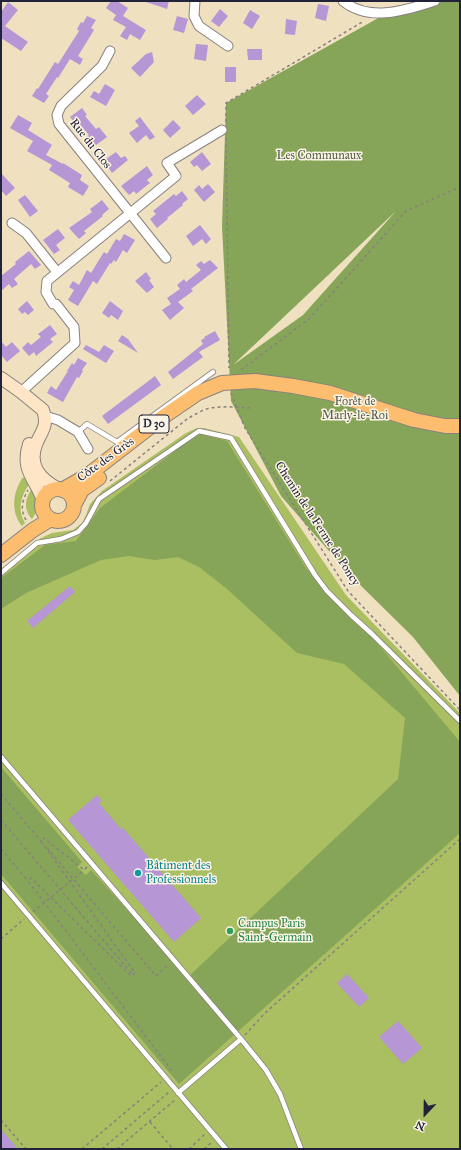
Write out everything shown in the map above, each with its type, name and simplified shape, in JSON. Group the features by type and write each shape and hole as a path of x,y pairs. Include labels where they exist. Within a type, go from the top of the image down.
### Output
{"main road":[{"name":"Côte des Grès","path":"74,505 82,490 160,431 191,405 206,395 229,387 255,381"},
{"name":"Côte des Grès","path":"60,489 88,475 198,393 222,383 255,381 293,386 330,393 414,420 445,426 460,426"},
{"path":"1,547 29,524 48,493 52,490 60,489 71,496 74,505 73,510 66,518 61,520 51,519 33,530 1,555"},
{"path":"43,503 44,512 51,519"}],"street":[{"path":"195,1 194,16 199,26 228,46"},
{"path":"343,1 360,9 377,14 405,10 435,1"},
{"name":"Rue du Clos","path":"110,51 102,66 61,106 57,115 59,124 166,258"},
{"path":"21,392 75,343 74,327 56,304 53,304 46,292 47,281 176,176 167,163 225,130"},
{"path":"12,223 26,233 57,272"},
{"path":"1,378 43,410 45,426 37,443 34,454 35,468 41,477 60,489"},
{"path":"45,418 58,420 78,432 88,449"},
{"path":"43,503 35,482 30,476 26,465 26,454 30,442 45,418"}],"lane":[{"path":"78,432 87,424 117,442 213,372"},
{"path":"1,573 37,543 61,539 78,532 86,523 99,499 199,431 232,438 315,575 327,591 460,721"},
{"path":"1,757 242,1039 266,1070 280,1094 302,1149"},
{"path":"1,883 226,1149"},
{"path":"179,1094 242,1039"}],"path":[{"path":"229,368 225,130 226,103 377,14"},
{"path":"241,370 309,319 406,211 460,187"},
{"name":"Chemin de la Ferme de Poncy","path":"229,387 244,428 348,591 460,710"},
{"path":"108,483 187,420 210,408 250,408"},
{"path":"27,522 23,512 23,500 32,485"},
{"path":"1,794 156,976 174,960"},
{"path":"1,820 133,975"},
{"path":"41,841 44,838 84,870"},
{"path":"242,1039 264,1014 460,839"},
{"path":"41,841 135,973 133,975"},
{"path":"1,849 28,881 172,1071 82,1149"},
{"path":"1,939 91,863"},
{"path":"28,881 31,878 131,976 133,975"},
{"path":"102,1149 174,1088"},
{"path":"117,1149 150,1122 179,1094"},
{"path":"1,1120 26,1149"},
{"path":"150,1122 173,1149"},
{"path":"189,1149 210,1130"},
{"path":"204,1149 217,1138"}],"green space":[{"path":"418,1 460,1 460,696 413,637 350,575 281,496 231,401 222,226 226,103 398,7","holes":["396,211 303,315 233,365"]},
{"name":"Campus Paris Saint-Germain","path":"197,428 204,428 239,437 346,595 460,713 460,1149 1,1149 1,569 41,538 52,533 73,530 82,523 90,504 102,491 186,433"},
{"path":"201,434 227,441 306,568 383,650 460,742 460,833 179,1084 1,874 1,767 82,862 77,867 86,875 91,870 188,977 398,779 405,718 344,664 297,653 226,588 199,567 178,557 155,560 129,556 101,560 26,593 1,609 1,578 45,545 76,541 100,508 192,438"},
{"path":"23,477 30,483 24,492 21,503 21,513 25,523 22,526 18,520 14,508 14,502 17,489"},
{"path":"34,486 37,495 38,507 32,519 27,511 26,502"}],"building":[{"path":"111,1 117,1 128,8 123,16 146,30 140,40 130,34 127,40 120,36 126,27 113,20 116,15 106,8"},
{"path":"146,1 169,1 167,9"},
{"path":"8,2 18,10 5,26 28,42 21,51 1,38 1,12"},
{"path":"318,4 329,6 326,21 315,18"},
{"path":"220,9 228,16 219,27 211,21"},
{"path":"250,10 260,16 252,29 243,23"},
{"path":"87,16 96,20 91,28 94,30 78,56 83,59 80,65 70,59 46,94 49,96 44,103 32,96 55,62 58,64 79,31 77,29 81,22 83,23"},
{"path":"177,16 188,19 184,33 173,30"},
{"path":"286,19 297,21 295,35 285,34"},
{"path":"196,44 208,45 206,61 194,59"},
{"path":"247,49 262,49 262,60 248,60"},
{"path":"152,52 154,62 140,77 131,68 146,54"},
{"path":"225,67 236,67 236,82 225,82"},
{"path":"105,84 115,90 106,106 90,97 94,91 99,94"},
{"path":"197,95 206,104 193,115 185,106"},
{"path":"82,108 87,115 85,116 96,129 99,127 107,137 92,148 85,138 89,135 78,122 76,124 70,117"},
{"path":"18,115 32,123 28,130 52,145 46,155 63,163 82,175 80,180 89,186 83,196 68,187 70,183 49,170 52,165 27,151 33,141 10,128"},
{"path":"140,117 155,137 150,140 146,135 137,143 129,133 139,126 135,121"},
{"path":"173,120 181,128 170,138 163,130"},
{"path":"116,152 121,158 125,156 128,160 112,173 108,167 112,165 106,159"},
{"path":"202,152 211,164 202,171 197,165 194,167 190,162"},
{"path":"147,166 153,175 147,180 150,183 136,194 134,191 129,195 121,186"},
{"path":"1,173 15,188 6,196 1,190"},
{"path":"208,184 215,192 204,202 194,190 199,185 202,189"},
{"path":"182,191 188,199 157,228 150,219 156,214 153,211 174,194 176,196"},
{"path":"25,195 38,211 30,217 18,200"},
{"path":"102,200 109,209 102,215 103,216 84,231 86,233 79,239 69,228 92,212 90,209"},
{"path":"200,225 211,239 206,244 202,239 193,246 186,236"},
{"path":"58,229 65,238 56,245 60,250 54,254 43,240"},
{"path":"124,234 135,240 127,253 123,250 116,262 114,260 111,264 110,263 97,284 93,281 78,306 68,300 74,290 69,287 73,281 79,285 87,270 91,273 104,252 107,254 116,239 120,241"},
{"path":"29,251 41,265 35,269 31,264 14,279 18,284 12,288 9,284 1,291 1,276"},
{"path":"210,260 218,268 191,289 193,291 178,302 184,308 170,320 162,310 171,304 167,298 180,289 177,285 184,279 186,282 201,270 196,265 201,261 204,264"},
{"path":"146,272 154,287 147,293 135,281"},
{"path":"27,301 34,310 28,315 25,312 22,314 18,309"},
{"path":"110,301 123,311 118,320 111,315 109,318 102,313"},
{"path":"50,325 57,334 50,339 53,342 36,356 34,352 29,356 22,348 28,342 31,345 41,337 38,334"},
{"path":"215,331 220,340 199,352 203,357 173,379 168,372 203,344 201,340 205,338 204,337"},
{"path":"122,335 128,339 138,353 118,341"},
{"path":"1,341 6,347 12,342 20,351 7,362 1,355"},
{"path":"86,345 99,352 104,345 114,351 106,363 83,349"},
{"path":"78,358 87,363 63,402 47,393 51,386 56,390 72,363 74,365"},
{"path":"155,376 161,385 108,424 102,416"},
{"path":"70,586 75,592 33,628 27,621"},
{"name":"Bâtiment des Professionnels","path":"97,795 102,801 99,803 121,829 123,828 201,918 174,942 68,820"},
{"path":"347,974 369,998 359,1007 337,983"},
{"path":"398,1021 422,1048 403,1064 379,1037"},
{"path":"1,1129 18,1149 1,1149"}],"place":[{"name":"Bâtiment des Professionnels","path":"138,873"},
{"name":"Campus Paris Saint-Germain","path":"230,931"}],"park label":[{"name":"Les Communaux","path":"319,156"},
{"name":"Forêt de Marly-le-Roi","path":"355,409"}]}
